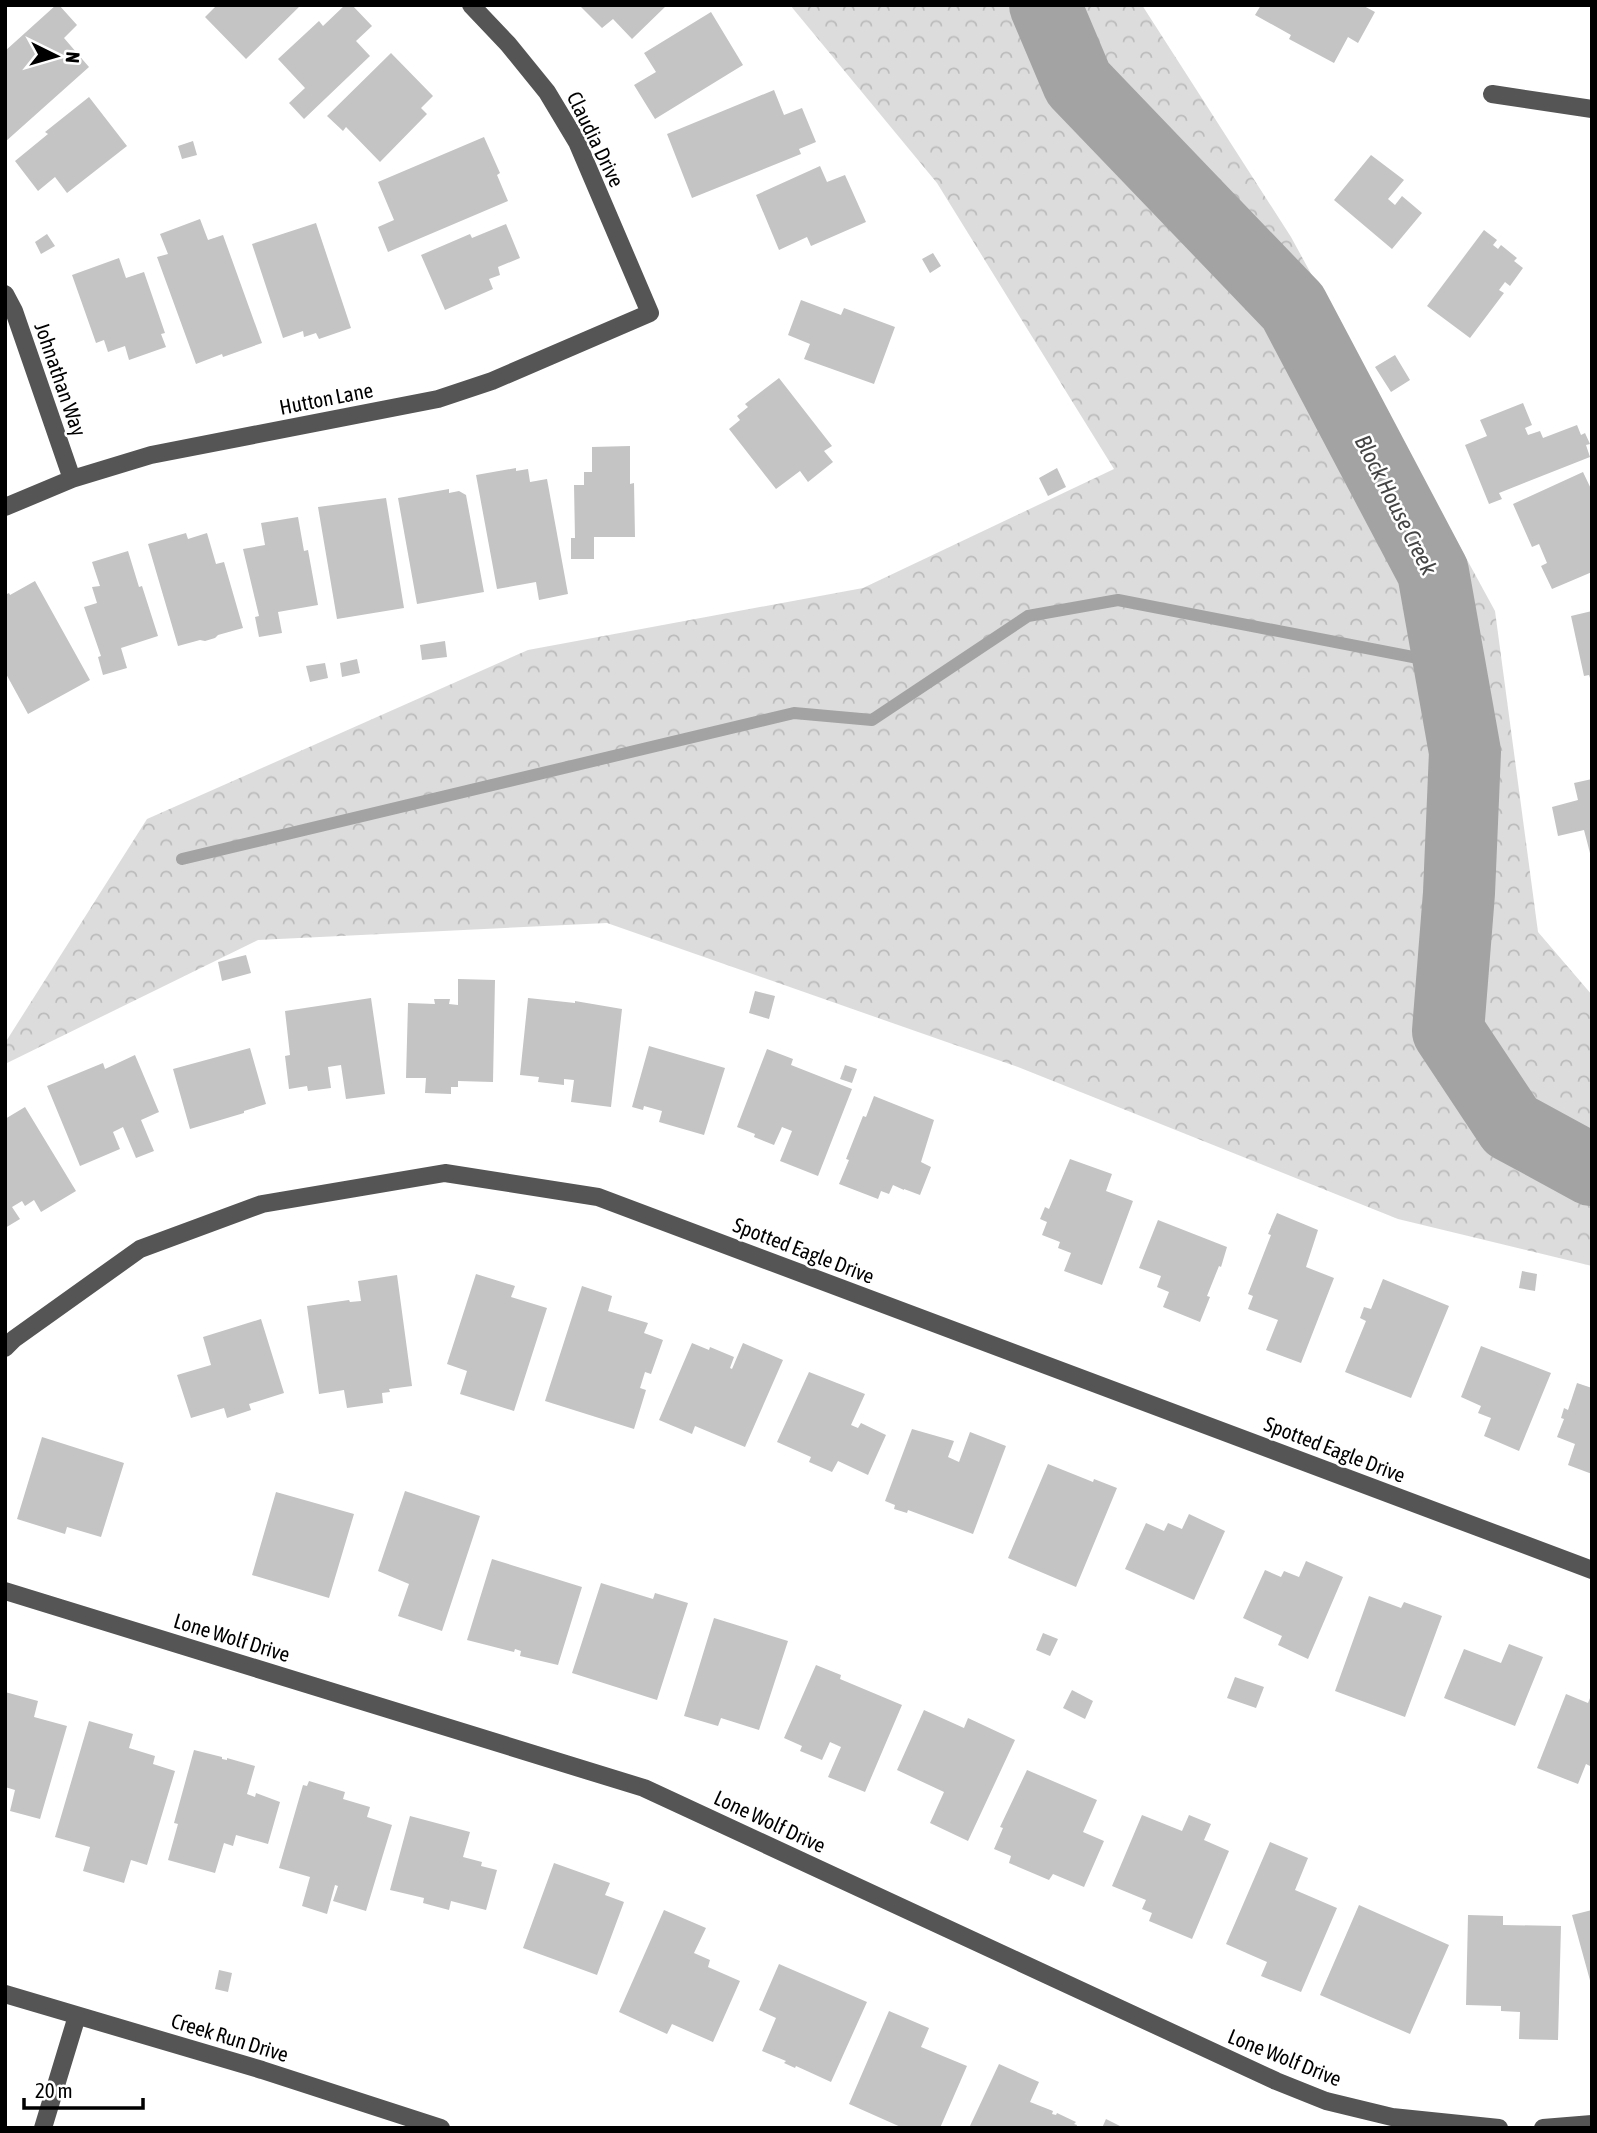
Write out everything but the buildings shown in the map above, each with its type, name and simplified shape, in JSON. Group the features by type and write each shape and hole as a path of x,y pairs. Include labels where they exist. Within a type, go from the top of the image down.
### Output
{"street":[{"name":"Claudia Drive","path":"471,5 508,44 547,92 577,142 650,313"},
{"path":"1492,94 1592,109"},
{"name":"Johnathan Way","path":"5,293 14,311 72,479"},
{"name":"Hutton Lane","path":"5,507 72,479 151,455 438,399 492,381 650,313"},
{"name":"Spotted Eagle Drive","path":"5,1348 140,1249 262,1204 445,1173 598,1197 1592,1570"},
{"name":"Lone Wolf Drive","path":"5,1591 644,1788 1264,2075 1326,2101 1392,2117 1499,2128"},
{"name":"Creek Run Drive","path":"5,1994 262,2070 440,2128"},
{"path":"43,2128 77,2016"},
{"path":"1543,2128 1592,2124"}],"green space":[{"path":"790,5 1142,5 1291,237 1495,611 1538,932 1592,995 1592,1266 1398,1219 1018,1067 607,923 258,940 5,1064 5,1043 147,819 528,650 863,588 1114,469 937,183"}],"waterway":[{"name":"Block House Creek","path":"1045,5 1078,83 1293,307 1433,572 1465,752 1459,893 1448,1031 1511,1126 1592,1170"},
{"path":"182,859 794,713 872,720 1028,616 1118,600 1449,664"}]}
